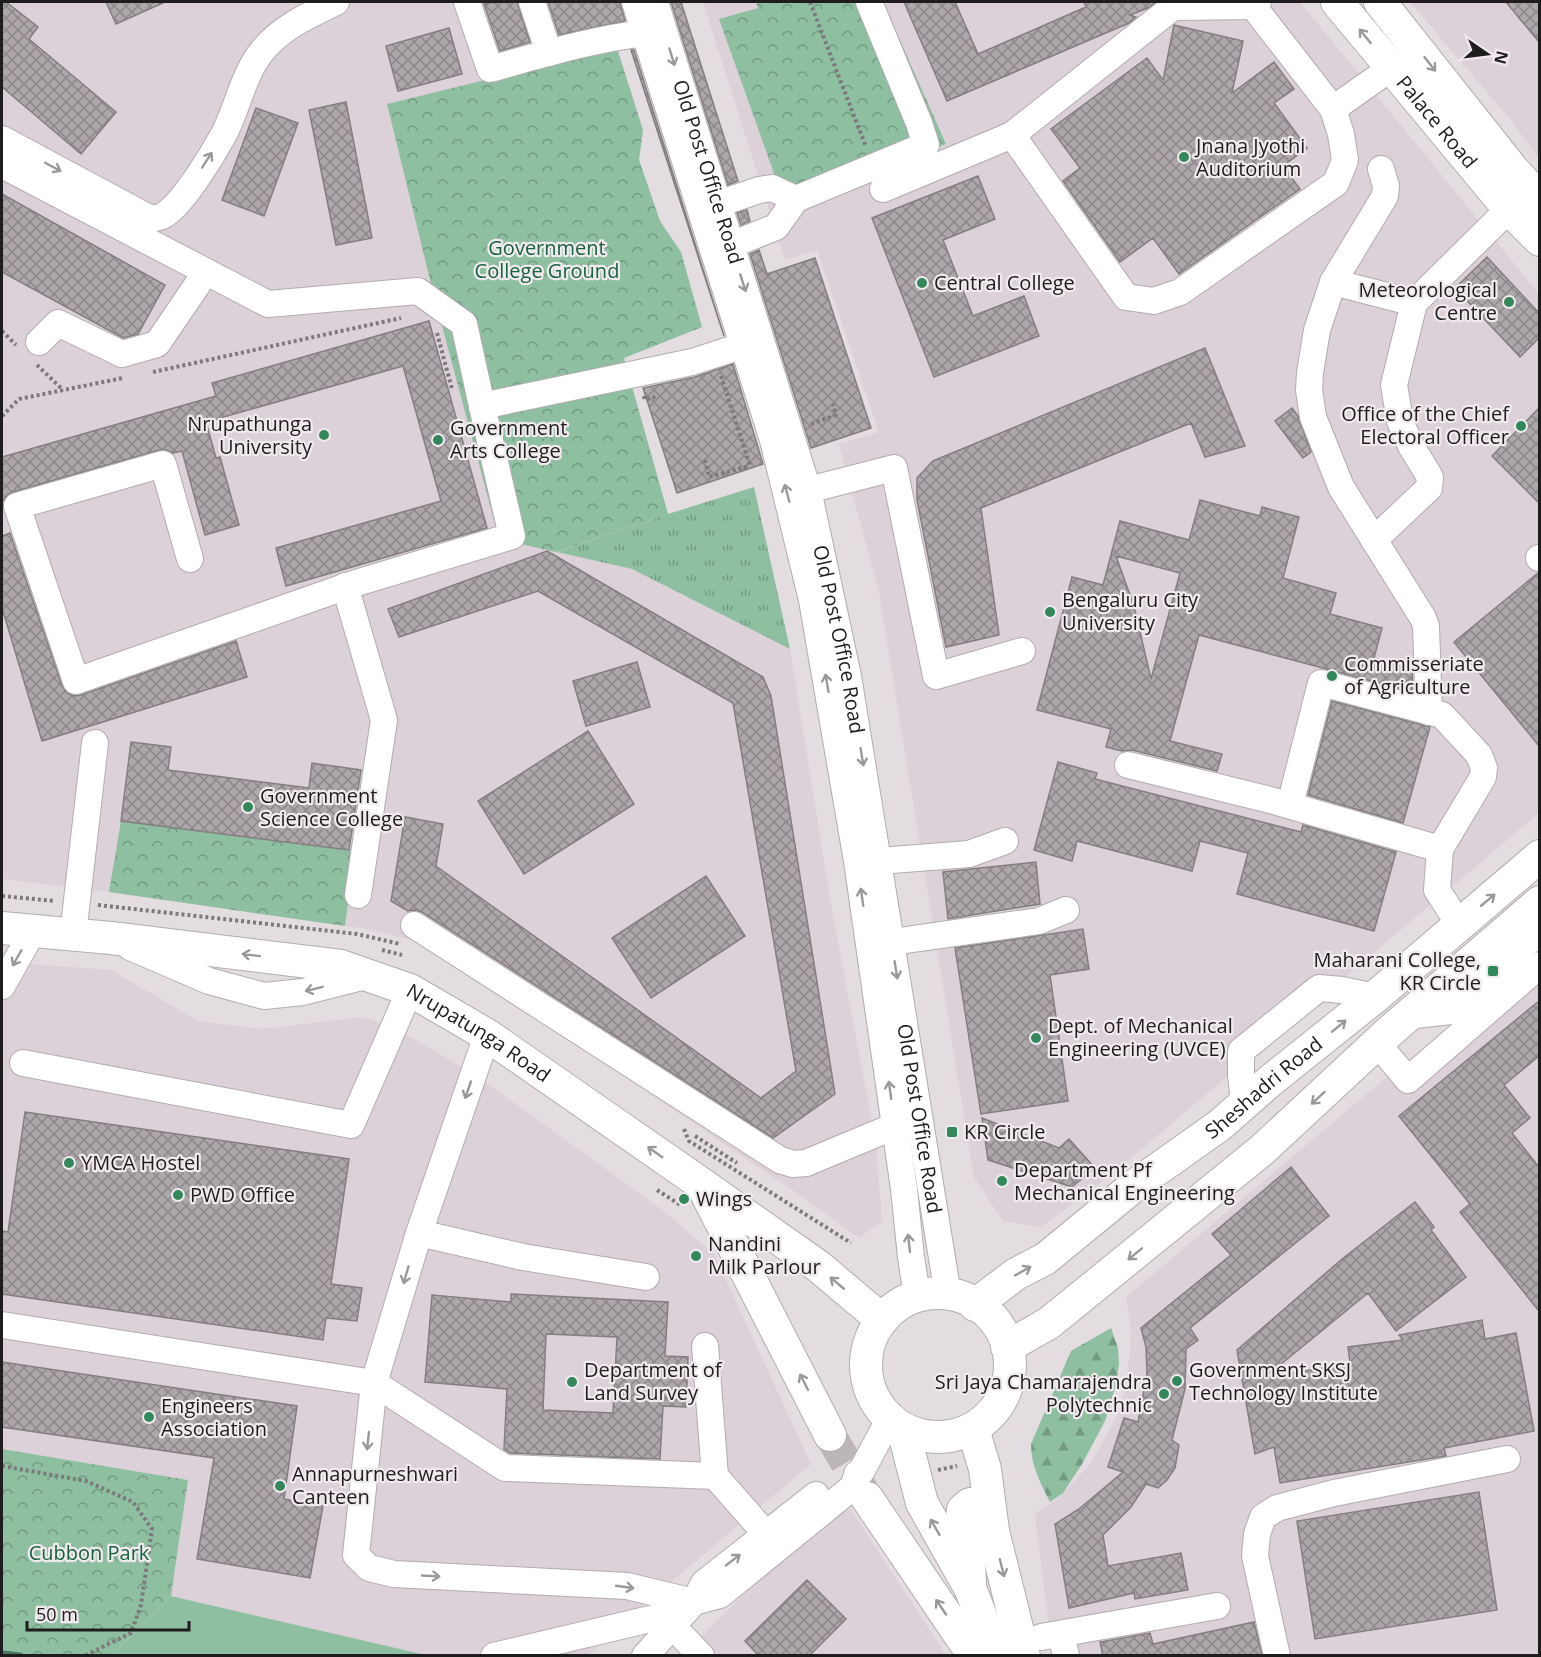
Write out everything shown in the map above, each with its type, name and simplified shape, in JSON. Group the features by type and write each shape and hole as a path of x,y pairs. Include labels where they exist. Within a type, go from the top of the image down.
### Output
{"main road":[{"name":"Palace Road","path":"1337,2 1509,209 1539,240"},
{"name":"Palace Road","path":"1380,2 1514,171 1539,199"},
{"name":"Sheshadri Road","path":"962,1300 1045,1259 1134,1186 1220,1125 1244,1102 1375,997 1539,856"},
{"name":"Sheshadri Road","path":"1007,1347 1048,1323 1262,1150 1407,1016 1539,904"},
{"name":"Nrupatunga Road","path":"2,928 111,938 341,966 410,990 486,1035 693,1196 818,1266 882,1320"},
{"path":"693,1196 831,1434"},
{"path":"941,1293 983,1309 998,1326 1007,1347 1010,1369 1005,1392 992,1413 973,1429 949,1437 924,1436 897,1424 882,1411 870,1389 866,1365 870,1340 882,1320 898,1305 917,1296 941,1293"},
{"path":"897,1424 922,1503 970,1588 994,1656"},
{"path":"973,1429 985,1469 993,1531"},
{"path":"862,1486 974,1656"},
{"path":"970,1588 968,1542 962,1519 963,1510 970,1504 982,1512 993,1531 1048,1645"}],"street":[{"path":"2,139 151,219 163,216 179,203 224,134 250,71 263,51 299,20 336,2"},
{"path":"467,2 490,69 549,53 645,33"},
{"path":"532,2 549,53"},
{"name":"Old Post Office Road","path":"635,2 752,342 791,432 808,490 848,676 892,942 962,1300"},
{"name":"Old Post Office Road","path":"655,2 731,244 773,440 812,600 858,873 917,1296"},
{"path":"869,2 926,145 878,178"},
{"path":"718,204 772,188 796,199 878,178 1012,135 1173,7 1255,4 1333,109 1341,134 1345,160 1336,183 1180,292 1154,301 1126,297 1012,135"},
{"path":"1333,109 1391,68"},
{"path":"2,165 268,304 418,291 464,324 512,536 345,586 76,681 16,506 163,464 190,559"},
{"path":"1381,170 1386,186 1385,196 1333,282 1317,330 1309,390 1313,417 1341,487 1426,626 1429,712"},
{"path":"731,244 776,227 796,199"},
{"path":"1374,540 1429,488 1430,477 1411,446 1400,421 1394,385 1414,303 1509,209"},
{"path":"39,342 58,323 122,354 157,344 206,272"},
{"path":"1333,282 1414,303"},
{"path":"482,406 692,362 752,342"},
{"path":"808,490 894,468 936,675 1022,651"},
{"path":"345,586 384,720 358,895"},
{"path":"1290,806 1322,683 1442,715 1468,741 1479,755 1484,768 1483,777 1440,849 1437,890 1459,924"},
{"path":"73,935 95,743"},
{"path":"1128,765 1290,806 1440,849"},
{"path":"879,861 969,854 1005,841"},
{"path":"892,942 1039,921 1066,910"},
{"path":"414,925 780,1161 793,1164 806,1163 895,1126"},
{"path":"2,986 33,931"},
{"path":"1377,1043 1408,1080 1539,965"},
{"path":"1244,1102 1241,1051 1318,988 1375,997"},
{"path":"23,1064 351,1125 410,990"},
{"path":"486,1035 419,1233 374,1383 356,1555 369,1568 393,1574 627,1586 694,1602 720,1595 854,1486 862,1486"},
{"path":"419,1233 523,1257 646,1277"},
{"path":"2,1324 374,1383 505,1468 715,1476"},
{"path":"705,1346 715,1476 766,1533"},
{"path":"862,1486 861,1472 897,1424"},
{"path":"1277,1656 1255,1556 1257,1534 1263,1517 1277,1508 1334,1493 1507,1459"},
{"path":"645,1656 694,1602 704,1583 766,1533 845,1473 862,1486"},
{"path":"1048,1645 1217,1606"},
{"path":"494,1656 663,1616 701,1656"}],"path":[{"path":"810,2 878,178"},
{"path":"143,374 408,316"},
{"path":"436,333 454,396"},
{"path":"705,460 709,477 750,466 719,369"},
{"path":"2,416 19,399 131,376"},
{"path":"643,391 645,400 658,396"},
{"path":"791,432 836,415 833,404"},
{"path":"2,897 77,902 357,934"},
{"path":"686,1130 737,1164"},
{"path":"657,1191 693,1196"},
{"path":"938,1470 965,1465"},
{"path":"2,1466 86,1481 133,1502 152,1528 141,1605 131,1633 84,1656"}],"shaded area":[{"path":"2,2 612,2 626,46 617,48 643,130 639,160 660,221 681,252 702,327 624,358 668,514 558,552 632,569 790,649 831,905 876,1144 882,1221 859,1238 797,1193 428,944 367,929 2,879"},
{"name":"Bengaluru City University","path":"703,2 1300,2 1539,294 1539,813 1105,1180 1041,1227 1003,1221 974,1177 879,592 839,444 879,432 817,250 785,260"},
{"path":"1410,2 1539,2 1539,159 1511,120"},
{"path":"1539,959 1539,1655 1055,1655 1049,1628 1035,1514 1057,1499 1093,1460 1117,1416 1124,1393 1131,1345 1126,1297 1400,1066 1458,1030"},
{"path":"2,962 111,970 198,1021 263,1029 362,1017 393,1027 474,1074 661,1209 714,1254 811,1464 588,1655 426,1655 171,1596 188,1480 2,1449"},
{"path":"842,1496 946,1655 682,1656"}],"green space":[{"path":"756,2 883,2 946,144 786,207 719,19 758,8"},
{"name":"Government College Ground","path":"617,48 643,130 639,160 660,221 681,252 702,327 624,358 668,514 556,552 499,539 433,292 387,104"},
{"path":"754,487 790,649 632,569 557,552 668,514"},
{"path":"121,821 355,851 345,926 109,892"},
{"path":"1111,1328 1118,1348 1119,1365 1105,1421 1063,1493 1050,1502 1034,1467 1031,1444 1071,1351"},
{"name":"Cubbon Park","path":"2,1449 188,1480 171,1596 112,1655 2,1655"},
{"path":"171,1596 426,1655 112,1655"}],"building":[{"path":"2,2 6,2 38,27 29,39 116,112 81,154 2,87"},
{"path":"106,2 165,2 116,24"},
{"path":"517,2 530,42 500,51 484,4"},
{"path":"548,2 620,2 625,21 559,35"},
{"path":"671,2 681,2 738,181 728,185"},
{"path":"904,2 955,2 978,54 1086,7 1084,2 1156,2 1130,15 1136,17 1129,23 947,101"},
{"path":"1506,2 1539,2 1539,42"},
{"name":"Jnana Jyothi Auditorium","path":"1174,25 1243,41 1232,93 1274,62 1294,89 1274,103 1307,148 1283,166 1300,189 1179,274 1153,238 1120,262 1063,181 1080,168 1051,129 1147,58 1163,80"},
{"path":"449,28 462,74 398,91 386,46"},
{"path":"631,50 634,50 724,336"},
{"path":"346,102 372,238 336,245 309,110"},
{"path":"256,108 298,123 264,216 222,200"},
{"path":"978,176 995,219 943,240 973,316 1024,296 1039,336 934,377 872,218"},
{"path":"2,194 165,285 138,334 123,338 2,272"},
{"path":"747,210 750,221 741,225 737,213"},
{"path":"759,250 767,274 815,258 871,428 811,448 750,254"},
{"path":"1487,257 1539,313 1539,338 1520,357 1455,288"},
{"path":"429,321 487,528 286,586 276,548 441,501 403,366 206,422 216,458 220,457 239,525 205,535 182,451 173,453 159,450 13,492 7,495 2,502 2,457 216,396 212,383"},
{"path":"1205,348 1245,446 1205,457 1191,423 981,508 999,635 946,647 917,500 917,478 933,461"},
{"path":"733,364 763,464 677,493 643,388 695,377"},
{"path":"1292,408 1298,416 1311,452 1303,458 1275,421"},
{"path":"1539,408 1539,503 1492,456"},
{"path":"1200,500 1260,516 1262,507 1299,517 1283,578 1336,593 1330,614 1382,628 1374,658 1412,669 1413,692 1199,635 1170,741 1222,754 1217,771 1132,750 1122,751 1106,747 1111,729 1037,710 1072,577 1103,585 1120,521 1189,540","holes":["1116,556 1180,573 1151,679 1134,606"]},
{"path":"10,533 62,686 67,693 74,696 81,695 236,641 247,677 42,741 2,608 2,536"},
{"path":"547,551 763,677 771,696 835,1094 773,1138 422,912 408,911 391,901 405,817 443,824 436,866 761,1098 796,1071 733,703 538,591 399,637 388,609"},
{"path":"1539,573 1539,746 1454,642"},
{"path":"637,662 650,707 586,726 573,681"},
{"path":"1332,701 1430,727 1403,823 1308,795"},
{"path":"588,731 634,804 524,874 478,801"},
{"path":"131,742 171,747 168,770 309,788 312,763 361,770 349,850 121,821"},
{"path":"1058,762 1097,773 1095,779 1301,832 1303,825 1396,852 1374,931 1237,894 1248,853 1200,841 1192,871 1077,841 1072,861 1034,850"},
{"path":"1036,862 1040,904 948,919 943,872"},
{"path":"706,876 745,936 651,998 612,938"},
{"path":"1083,929 1089,969 1050,975 1068,1101 981,1114 955,948"},
{"path":"1539,1001 1539,1056 1504,1085 1530,1118 1512,1133 1539,1167 1539,1311 1460,1212 1470,1204 1399,1116"},
{"name":"PWD Office","path":"25,1112 349,1159 331,1284 362,1288 357,1321 326,1318 323,1340 2,1294 2,1231 8,1232"},
{"path":"982,1118 1059,1148 1069,1139 1095,1168 1072,1187 988,1160"},
{"name":"Sri Jaya Chamarajendra Polytechnic","path":"1291,1167 1329,1216 1190,1328 1198,1340 1186,1349 1185,1389 1172,1440 1179,1445 1175,1468 1158,1488 1146,1484 1131,1507 1103,1535 1108,1566 1181,1553 1188,1590 1135,1599 1134,1593 1069,1608 1055,1524 1079,1509 1123,1472 1108,1467 1124,1418 1138,1422 1147,1374 1146,1347 1141,1328 1231,1255 1212,1234"},
{"path":"1415,1202 1434,1227 1431,1230 1466,1277 1396,1331 1368,1293 1264,1378 1350,1363 1348,1347 1403,1340 1399,1335 1482,1320 1485,1339 1516,1333 1534,1431 1444,1448 1446,1456 1280,1483 1274,1447 1255,1454 1237,1350 1342,1259"},
{"path":"511,1294 668,1302 665,1356 688,1357 686,1407 663,1406 660,1459 510,1453 504,1449 507,1389 425,1382 432,1295 511,1302","holes":["546,1334 617,1337 613,1413 543,1410"]},
{"name":"Engineers Association","path":"2,1362 297,1406 284,1499 323,1506 310,1578 197,1559 214,1458 2,1427"},
{"path":"1479,1492 1497,1610 1315,1639 1297,1521"},
{"path":"807,1580 846,1619 809,1656 759,1656 745,1641"},
{"path":"1254,1622 1262,1655 1103,1656 1100,1642 1150,1633 1153,1644"}],"waterway":[{"path":"2,1654 20,1656"}],"tunnel":[{"path":"830,1435 867,1498"}],"place":[{"name":"Jnana Jyothi Auditorium","path":"1184,157"},
{"name":"Central College","path":"922,283"},
{"name":"Meteorological Centre","path":"1509,302"},
{"name":"Office of the Chief Electoral Officer","path":"1521,426"},
{"name":"Nrupathunga University","path":"324,435"},
{"name":"Government Arts College","path":"438,440"},
{"name":"Bengaluru City University","path":"1050,612"},
{"name":"Commisseriate of Agriculture","path":"1332,676"},
{"name":"Government Science College","path":"248,807"},
{"name":"Maharani College, KR Circle","path":"1493,971"},
{"name":"Dept. of Mechanical Engineering (UVCE)","path":"1036,1038"},
{"name":"KR Circle","path":"952,1132"},
{"name":"YMCA Hostel","path":"69,1163"},
{"name":"Department Pf Mechanical Engineering","path":"1002,1181"},
{"name":"PWD Office","path":"178,1195"},
{"name":"Wings","path":"684,1199"},
{"name":"Nandini Milk Parlour","path":"696,1256"},
{"name":"Government SKSJ Technology Institute","path":"1177,1381"},
{"name":"Department of Land Survey","path":"572,1382"},
{"name":"Sri Jaya Chamarajendra Polytechnic","path":"1164,1394"},
{"name":"Engineers Association","path":"149,1417"},
{"name":"Annapurneshwari Canteen","path":"280,1486"}]}
